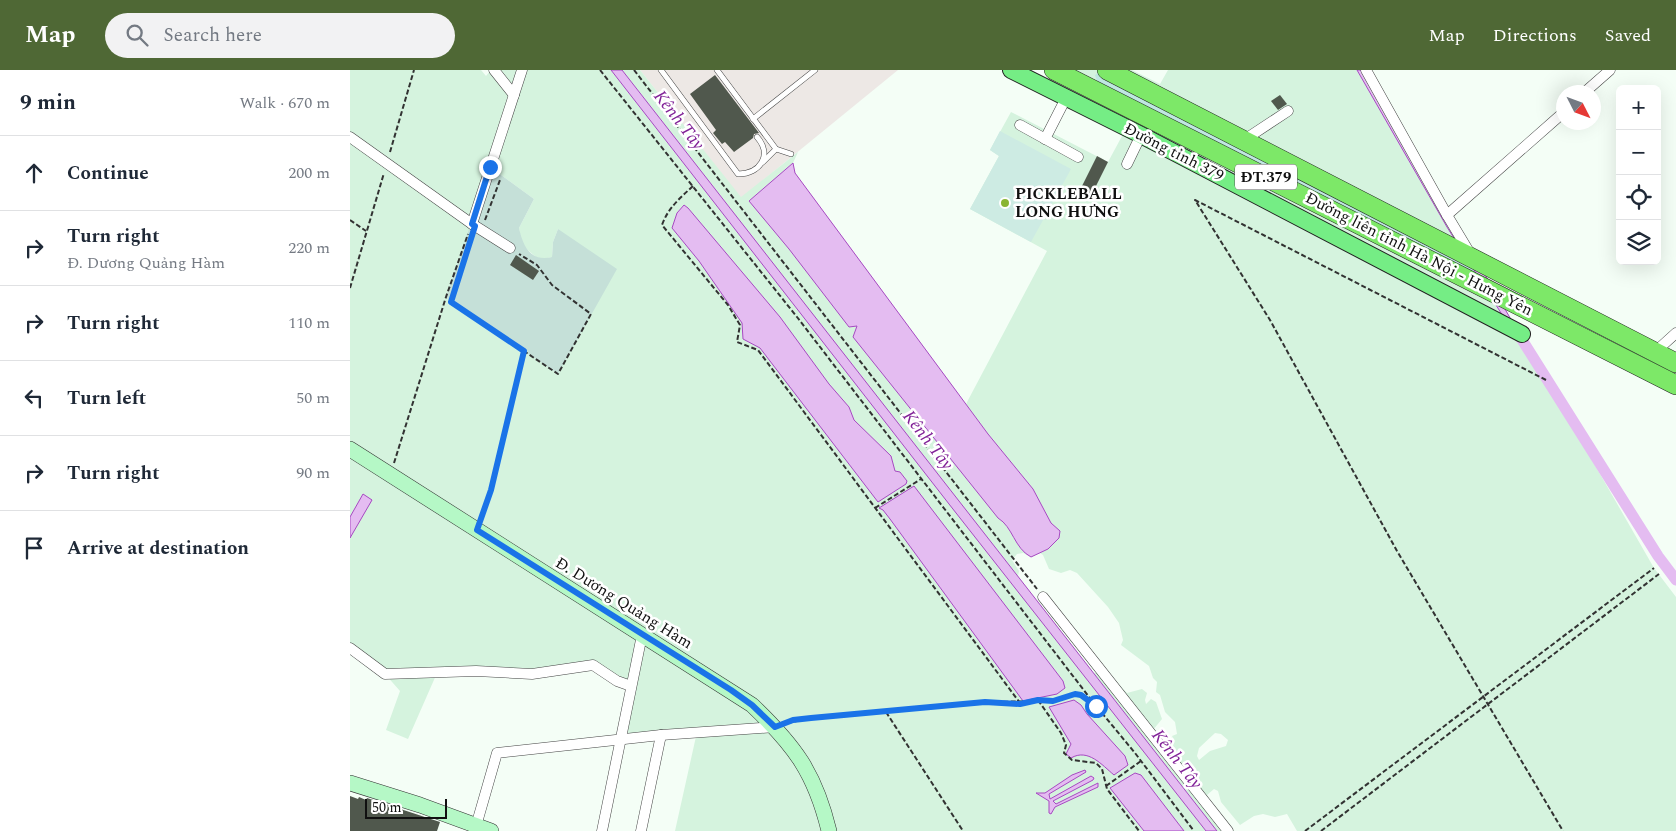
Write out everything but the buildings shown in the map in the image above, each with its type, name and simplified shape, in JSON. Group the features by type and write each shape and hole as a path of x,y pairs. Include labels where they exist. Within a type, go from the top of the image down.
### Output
{"highway":[{"name":"Đường liên tỉnh Hà Nội - Hưng Yên","path":"1054,70 1081,78 1145,127 1345,217 1676,385"},
{"name":"Đường liên tỉnh Hà Nội - Hưng Yên","path":"1107,70 1456,248 1676,363"}],"main road":[{"name":"Đường tỉnh 379","path":"1011,70 1066,98 1145,127 1335,236 1522,334"},
{"path":"1066,98 1081,78"},
{"path":"1335,236 1345,217"},
{"path":"1476,309 1482,285"}],"street":[{"path":"494,70 514,95"},
{"path":"476,226 522,70"},
{"path":"1366,70 1447,216 1480,261"},
{"path":"1593,85 1610,70"},
{"path":"1045,139 1066,98"},
{"path":"1244,140 1288,111"},
{"path":"1447,216 1556,119"},
{"path":"1020,125 1078,157"},
{"path":"1127,164 1145,127"},
{"path":"350,136 510,248"},
{"path":"1655,352 1676,332"},
{"name":"Đ. Dương Quảng Hàm","path":"350,449 752,705 775,727 798,756 816,785 829,831"},
{"path":"1043,597 1228,831"},
{"path":"602,831 642,635"},
{"path":"350,648 385,674 476,671 532,674 593,665 617,681 631,686"},
{"path":"350,783 484,828 497,753 661,735 775,727"},
{"path":"641,831 661,735"}],"lane":[{"path":"661,70 738,174 753,172 776,149"},
{"path":"717,70 776,149 791,154"},
{"path":"754,119 815,70"},
{"path":"757,137 764,148 762,162"}],"path":[{"path":"350,288 414,70"},
{"path":"600,70 694,186 1194,831"},
{"path":"634,70 1043,597"},
{"path":"390,475 446,296 476,226 500,180"},
{"path":"694,186 673,204 665,215 662,225 728,305 740,325 738,342 758,350 1020,704"},
{"path":"1546,380 1195,200 1270,320 1397,551 1563,831"},
{"path":"350,220 367,231"},
{"path":"476,226 451,302 558,374 591,314 552,285 537,265 510,248"},
{"path":"477,530 491,490 524,351"},
{"path":"875,508 921,479"},
{"path":"1305,831 1654,568"},
{"path":"1321,831 1659,574"},
{"path":"775,727 793,720 985,702 1020,704 1038,700 1053,701 1075,694 1081,695 1096,706"},
{"path":"1038,700 1061,733 1066,745 1064,753 1072,760 1096,763 1102,769 1106,786 1139,831"},
{"path":"886,712 963,831"},
{"path":"1106,786 1141,761"}],"shaded area":[{"path":"611,70 622,70 1217,831 1206,831"},
{"path":"640,70 898,70 741,198"},
{"path":"1357,70 1366,70 1527,347 1523,348 1447,227"},
{"path":"1098,73 1483,271 1487,279 1097,81 1095,75"},
{"path":"1000,131 1071,169 1031,242 970,209 999,156 990,150"},
{"path":"793,163 795,173 988,434 1033,489 1051,523 1060,531 1059,538 1048,549 1031,557 1025,553 1007,527 853,337 857,326 849,327 749,201"},
{"path":"490,167 534,199 519,228 525,246 533,255 544,258 552,257 553,242 558,229 617,269 558,374 446,297"},
{"path":"684,205 780,317 829,384 849,407 854,420 891,456 895,471 900,472 907,481 906,484 878,502 760,348 743,339 742,323 699,261 672,228 677,213"},
{"path":"914,486 1063,681 1065,688 1057,694 1023,701 890,519 879,508"},
{"path":"363,494 372,500 350,538 350,517"},
{"path":"1074,700 1081,705 1125,756 1128,765 1114,775 1089,756 1077,755 1071,758 1066,754 1071,744 1049,707"},
{"path":"1085,770 1086,772 1049,794 1050,799 1091,776 1094,778 1093,780 1053,801 1056,804 1098,783 1098,787 1055,807 1051,814 1049,813 1049,801 1036,793 1045,793 1072,775"},
{"path":"1135,773 1141,775 1184,831 1144,831 1110,788"}],"green space":[{"path":"350,70 481,70 486,76 491,70 640,70 741,197 798,152 793,163 795,173 966,404 1047,251 970,209 999,156 990,150 1011,112 1108,162 1135,112 1054,70 1132,70 1160,84 1168,70 1368,70 1654,568 1676,597 1676,831 1297,831 1287,814 1275,817 1263,814 1254,816 1240,825 1221,802 1218,791 1214,789 1207,795 1214,809 1234,831 675,831 697,732 621,739 631,686 593,665 555,671 437,673 408,739 386,730 400,691 385,674 350,648","holes":["490,167 534,199 519,228 522,245 536,257 543,259 552,257 553,242 558,229 591,314 558,373","1023,553 1031,557 1040,553 1043,555 1049,569 1061,573 1070,570 1077,573 1108,607 1119,623 1123,640 1121,645 1149,666 1153,678 1157,682 1156,692 1160,695 1165,712 1175,722 1177,734 1172,736 1174,740 1172,743 1166,746 1153,730 1162,719 1156,702 1151,699 1146,704 1147,693 1142,689 1127,693 1107,672 1094,673 1018,576 1019,571 1012,560 1017,554","1215,733 1221,734 1228,740 1226,746 1210,751 1199,760 1197,756 1199,748"]}],"waterway":[{"path":"1519,335 1658,556 1676,580"}],"place":[{"name":"PICKLEBALL LONG HƯNG","path":"1005,203"}],"route":[{"path":"490,167 472,224 475,226 451,302 524,351 491,490 477,530 731,690 752,705 775,727 793,720 811,718 985,702 1020,704 1038,700 1053,701 1075,694 1081,695 1096,706"}],"water label":[{"name":"Kênh Tây","path":"679,120"},
{"name":"Kênh Tây","path":"928,440"},
{"name":"Kênh Tây","path":"1177,759"}]}
